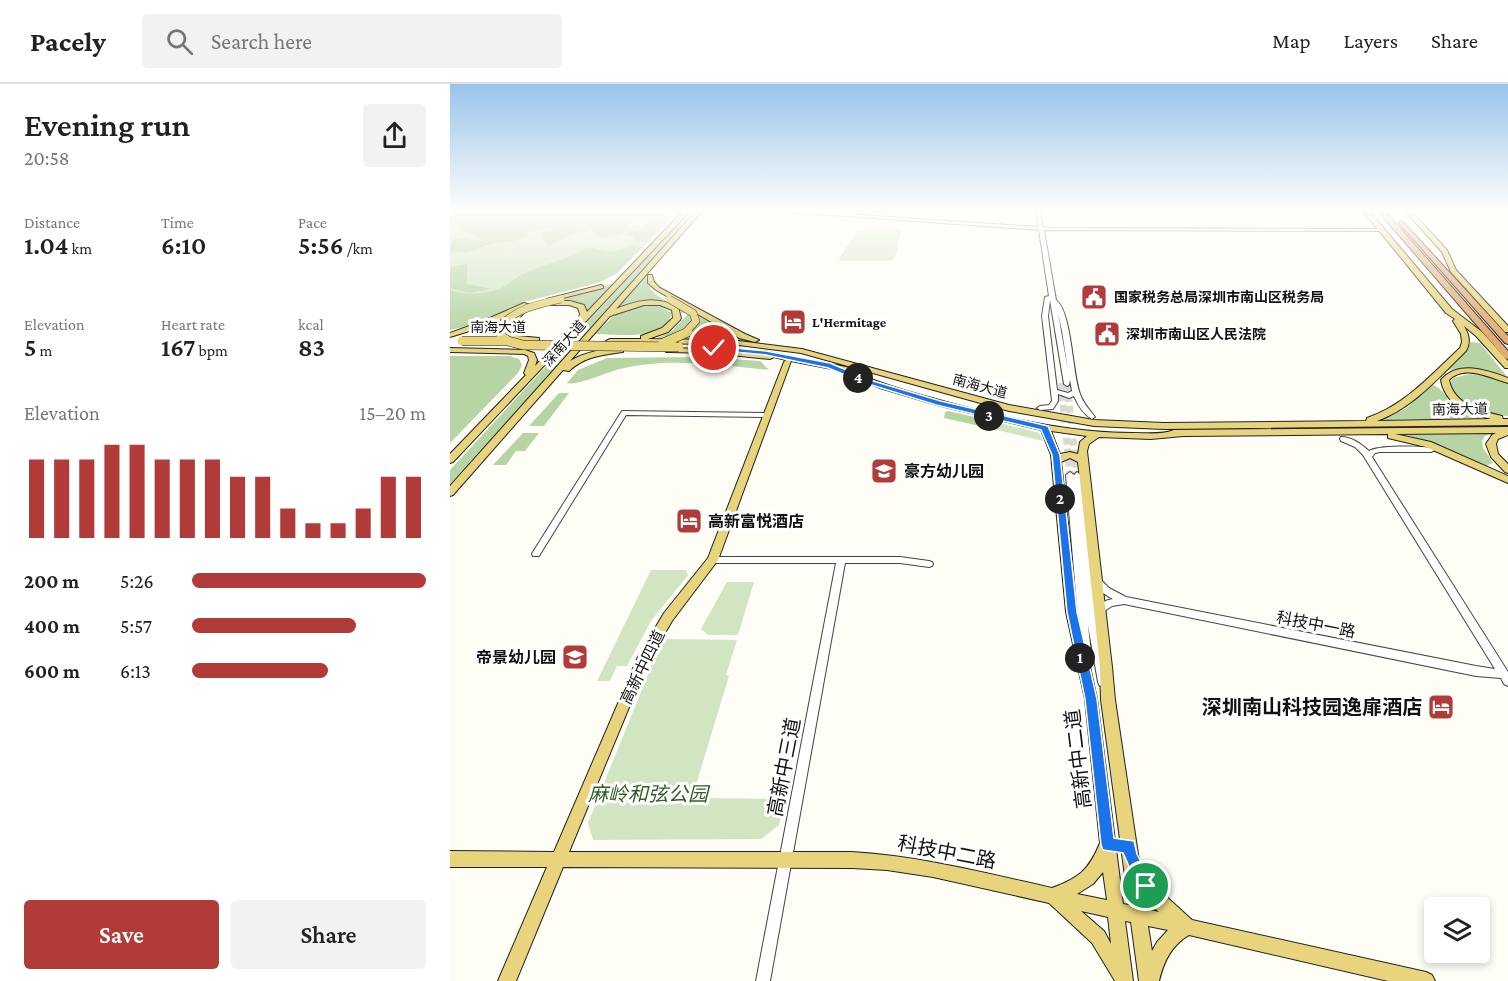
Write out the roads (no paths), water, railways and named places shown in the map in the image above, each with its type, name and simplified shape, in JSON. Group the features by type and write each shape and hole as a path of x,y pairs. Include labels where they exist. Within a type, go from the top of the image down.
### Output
{"highway":[{"path":"1417,253 1508,356"},
{"path":"1429,253 1508,341"},
{"path":"1434,253 1453,271"},
{"path":"1429,267 1446,295 1479,334"}],"main road":[{"name":"深南大道","path":"450,460 647,253"},
{"name":"深南大道","path":"450,492 661,253"},
{"path":"639,346 676,339 688,332 696,321 693,313 650,288 648,280 669,253"},
{"path":"1338,432 1393,412 1465,345 1465,336 1449,311 1400,253"},
{"path":"1446,253 1453,271 1508,328"},
{"path":"652,273 651,283 658,289 742,336 802,351"},
{"path":"523,345 508,341 501,336 500,329 504,321 527,308 601,287 627,274"},
{"path":"578,326 595,315 620,288 626,285 630,288"},
{"path":"450,335 549,300 601,287"},
{"path":"536,340 516,338 509,334 507,328 510,321 530,309 563,303 576,305 583,310 584,314 578,326"},
{"path":"600,323 614,313 635,304 660,303 672,306 677,311 677,318 665,330 642,338 610,340"},
{"path":"1449,311 1479,334 1508,366"},
{"name":"南海大道","path":"453,346 536,340 610,340 711,342 802,351 832,362 1016,416 1094,428 1190,433 1508,431"},
{"path":"453,346 529,353 533,360 531,368 510,396"},
{"name":"南海大道","path":"453,346 639,346 731,349 808,361 832,362 1031,413 1094,423 1338,432 1508,421"},
{"path":"494,442 535,405 577,360 608,351 711,351 808,361"},
{"name":"高新中四道","path":"507,981 642,661 674,609 713,560 788,362"},
{"path":"832,362 879,367 1040,408 1164,426"},
{"path":"832,362 867,381 939,403 1042,427 1096,435 1145,438 1190,433"},
{"path":"1508,381 1479,372 1462,371 1451,374 1445,384 1449,393 1466,407 1508,421"},
{"path":"1016,416 1042,427"},
{"path":"450,454 486,422"},
{"name":"高新中二道","path":"1042,427 1054,448 1057,461 1072,612 1091,699 1123,981"},
{"path":"1508,431 1495,437 1491,444 1498,461 1508,470"},
{"path":"1338,432 1390,436 1418,441 1508,480"},
{"name":"高新中二道","path":"1096,435 1085,442 1082,451 1108,700 1150,981"},
{"path":"450,503 485,452"},
{"path":"1057,461 1070,455 1078,456 1083,461"},
{"path":"1052,895 1068,891 1088,880 1103,857 1108,843 1129,851 1153,896 1188,927 1171,937 1163,946 1150,981"},
{"name":"科技中二路","path":"450,859 784,859 867,860 906,864 1052,895 1426,981"},
{"path":"1052,895 1098,937 1113,959 1123,981"}],"street":[{"path":"1042,253 1064,383"},
{"path":"1050,297 1063,316 1076,391 1082,408 1092,417"},
{"path":"1040,408 1053,405 1054,391 1045,316 1050,297"},
{"path":"1054,391 1065,396 1072,395 1076,391"},
{"path":"536,554 624,413 768,415"},
{"path":"1338,432 1358,445 1368,457 1506,678"},
{"path":"1368,457 1373,451 1380,450 1431,450"},
{"path":"1091,699 1073,475 1090,610 1098,661 1108,700"},
{"path":"713,560 900,560 929,564"},
{"name":"高新中三道","path":"763,981 841,560"},
{"name":"科技中一路","path":"1096,582 1106,591 1124,600 1506,678"},
{"path":"1100,610 1110,603 1124,600"}],"tunnel":[{"path":"1061,383 1070,475"},
{"path":"1067,384 1077,475"}],"place":[{"name":"国家税务总局深圳市南山区税务局","path":"1094,297"},
{"name":"L'Hermitage","path":"793,322"},
{"name":"深圳市南山区人民法院","path":"1107,334"},
{"name":"豪方幼儿园","path":"884,471"},
{"name":"高新富悦酒店","path":"689,521"},
{"name":"帝景幼儿园","path":"575,657"},
{"name":"深圳南山科技园逸扉酒店","path":"1441,707"}],"park label":[{"name":"麻岭和弦公园","path":"648,794"}]}
